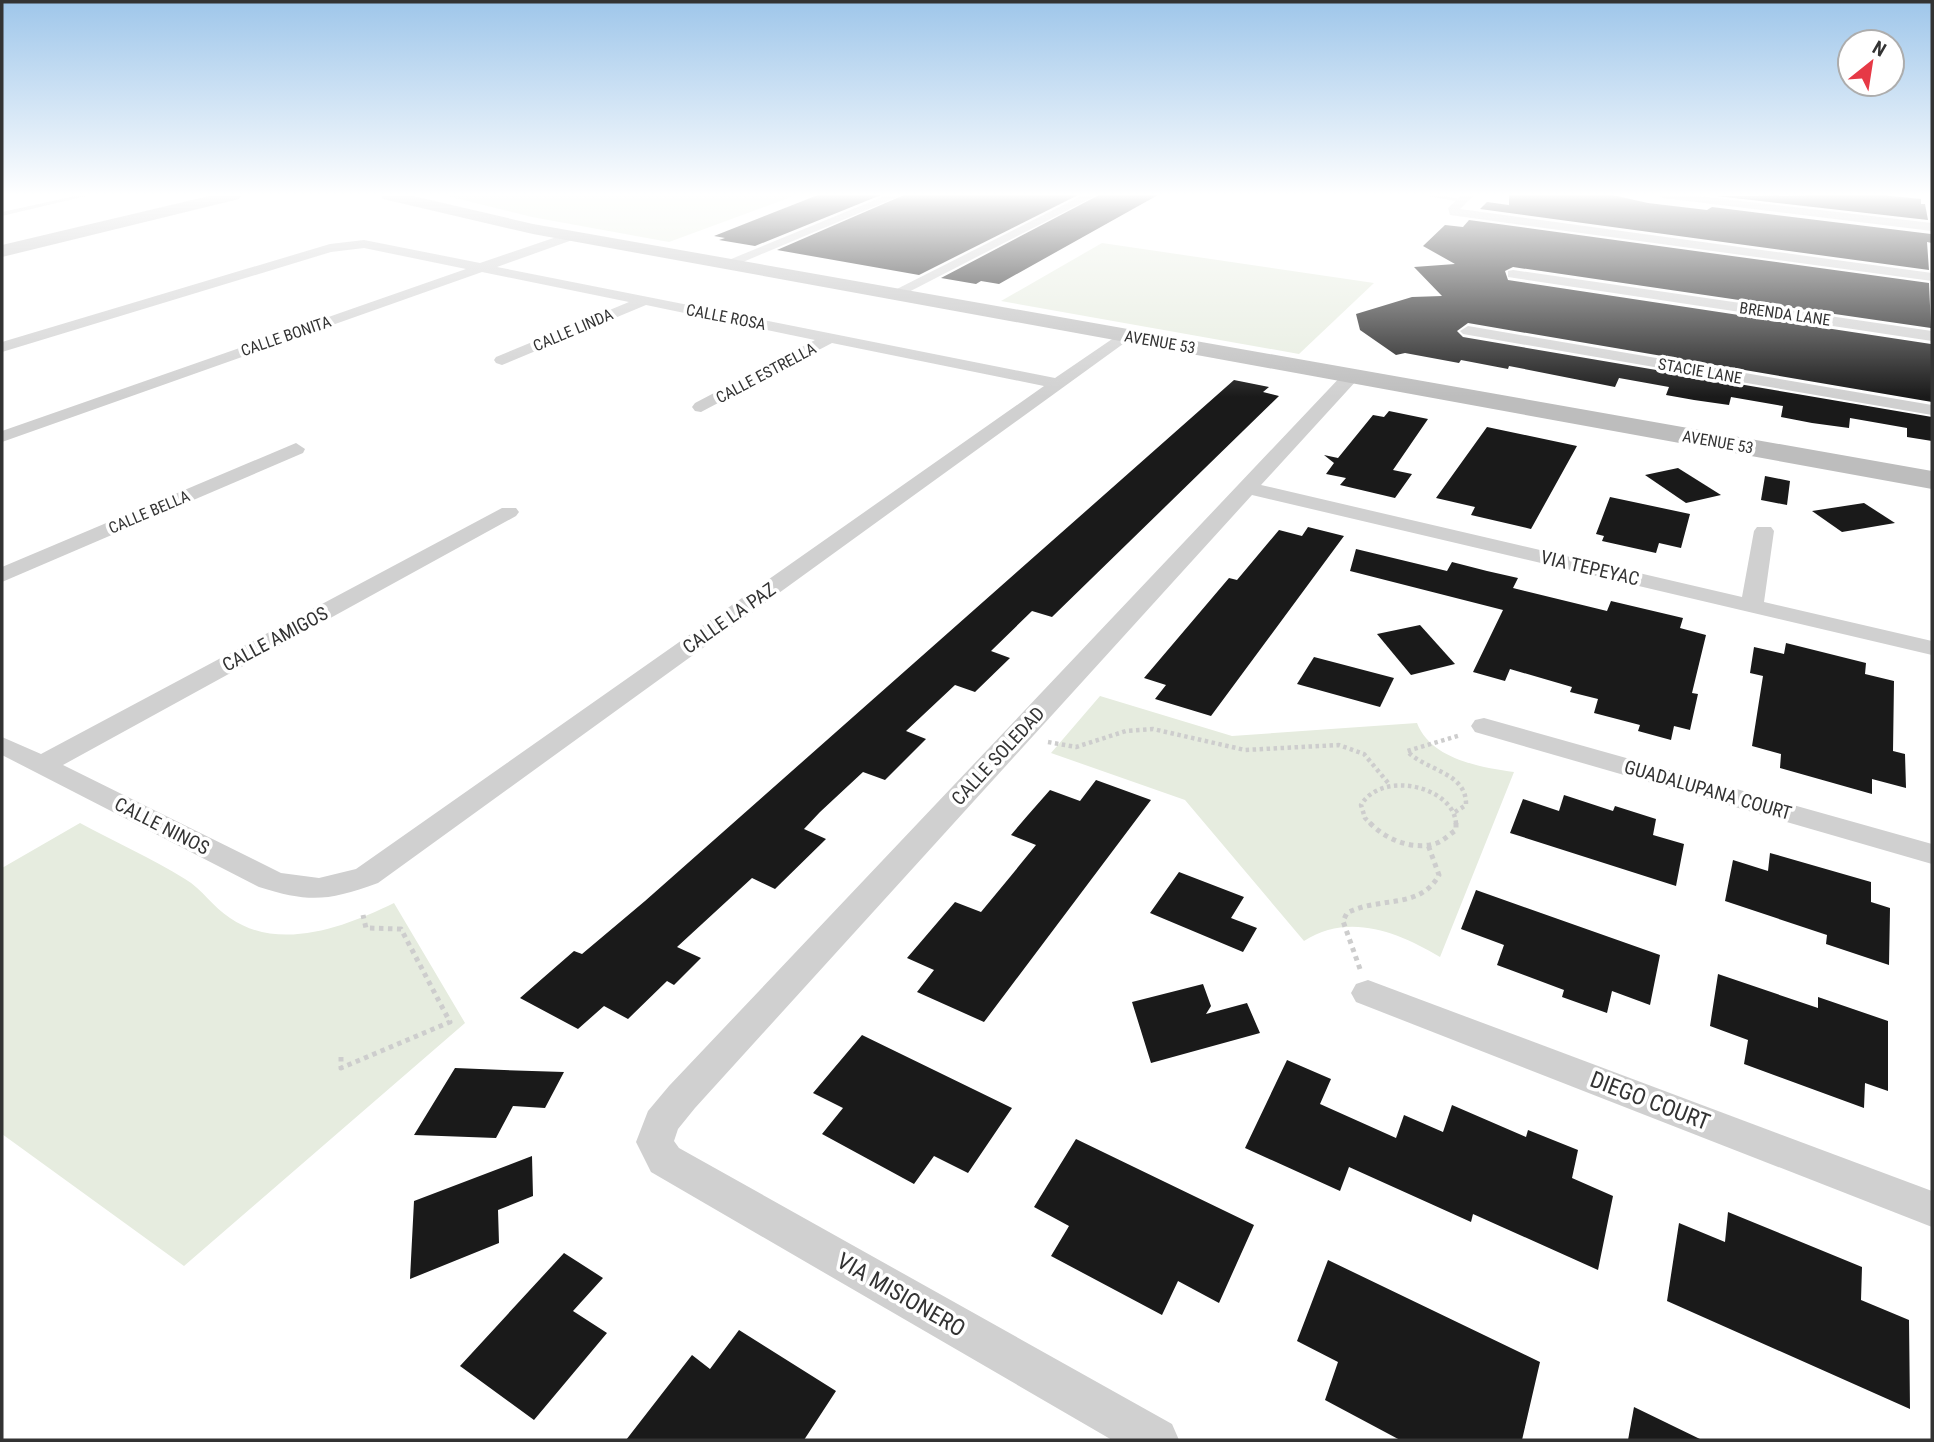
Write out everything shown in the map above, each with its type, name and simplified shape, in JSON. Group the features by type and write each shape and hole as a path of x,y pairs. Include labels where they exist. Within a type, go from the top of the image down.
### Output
{"street":[{"path":"2,347 281,262"},
{"name":"CALLE ROSA","path":"453,262 1058,384"},
{"name":"CALLE BONITA","path":"4,434 496,262"},
{"name":"AVENUE 53","path":"717,262 1932,480"},
{"path":"726,264 730,262"},
{"path":"894,294 957,262"},
{"path":"1824,262 1932,277"},
{"name":"BRENDA LANE","path":"1513,274 1932,336"},
{"name":"CALLE LINDA","path":"502,360 643,301"},
{"name":"STACIE LANE","path":"1468,331 1932,410"},
{"name":"CALLE LA PAZ","path":"327,890 367,876 1126,336"},
{"name":"CALLE ESTRELLA","path":"701,407 830,338"},
{"name":"CALLE SOLEDAD","path":"655,1142 661,1122 682,1097 1351,376"},
{"name":"CALLE BELLA","path":"2,575 296,449"},
{"name":"VIA TEPEYAC","path":"1247,488 1932,648"},
{"name":"CALLE AMIGOS","path":"41,765 509,512"},
{"path":"1752,606 1763,531"},
{"name":"GUADALUPANA COURT","path":"1484,726 1932,855"},
{"name":"CALLE NINOS","path":"2,745 270,880 297,889 327,890"},
{"name":"DIEGO COURT","path":"1368,993 1932,1209"},
{"name":"VIA MISIONERO","path":"655,1142 665,1160 1156,1440"}],"path":[{"path":"1455,812 1466,805 1468,797 1465,790 1452,778 1412,759 1407,751 1411,748 1428,747 1484,726"},
{"path":"1021,732 1073,749 1143,728 1247,750 1324,742 1362,752 1371,759 1389,784"},
{"path":"1405,785 1435,794 1455,812 1456,830 1440,842 1427,845 1393,840 1366,823 1360,812 1360,802 1365,793 1375,787 1405,785"},
{"path":"1368,993 1343,921 1347,913 1354,908 1384,899 1409,900 1432,890 1439,875 1427,845"},
{"path":"341,1057 341,1068 450,1022 401,929 366,928 363,915"}],"shaded area":[{"path":"1068,262 1233,262 1374,283 1299,354 1001,301"},
{"path":"1100,696 1232,736 1417,723 1433,745 1445,753 1472,764 1514,772 1440,957 1390,933 1356,927 1321,932 1304,941 1185,800 1051,753"},
{"path":"80,823 185,879 218,909 249,928 291,935 312,932 355,920 394,903 465,1023 184,1266 2,1134 2,868"}],"building":[{"path":"847,262 944,262 919,275"},
{"path":"971,262 1038,262 999,284 981,281 976,284 941,278"},
{"path":"1452,262 1778,262 1929,283 1931,328 1513,267 1505,271 1508,280 1931,344 1932,402 1468,323 1457,331 1463,337 1932,417 1932,441 1907,437 1907,428 1850,418 1849,428 1812,423 1781,417 1783,406 1731,397 1729,405 1694,400 1666,395 1669,387 1619,378 1615,387 1509,366 1508,369 1405,353 1396,355 1360,330 1356,314 1412,297 1442,296 1414,267 1455,264"},
{"path":"1872,262 1928,262 1929,270"},
{"path":"1234,380 1269,387 1263,392 1279,396 1052,617 1032,611 991,651 1010,658 975,692 955,685 906,731 926,739 885,780 863,772 820,812 804,829 826,839 775,889 752,878 677,947 701,958 674,985 667,981 628,1019 604,1006 578,1029 520,998 574,951 582,954 645,901"},
{"path":"1389,411 1428,419 1393,470 1412,474 1395,498 1340,485 1346,478 1326,474 1334,463 1324,455 1338,458 1373,415 1384,417"},
{"path":"1487,427 1577,446 1531,529 1471,515 1475,507 1436,498"},
{"path":"1678,468 1721,495 1686,503 1645,475"},
{"path":"1765,476 1790,481 1787,505 1761,500"},
{"path":"1610,497 1690,514 1681,548 1659,543 1656,553 1602,541 1604,536 1596,534"},
{"path":"1864,503 1895,523 1842,532 1812,511"},
{"path":"1308,527 1344,536 1211,716 1155,699 1166,685 1144,678 1229,578 1237,580 1279,530 1302,536"},
{"path":"1356,549 1447,571 1452,562 1518,578 1513,588 1607,611 1611,601 1683,618 1680,628 1706,635 1692,693 1698,694 1690,730 1674,726 1671,740 1638,731 1640,725 1594,713 1598,699 1570,692 1572,687 1510,669 1505,681 1473,672 1503,610 1350,571"},
{"path":"1420,625 1455,664 1411,675 1377,634"},
{"path":"1786,643 1866,663 1865,674 1894,681 1893,751 1905,754 1906,788 1872,779 1872,794 1780,768 1781,754 1752,746 1763,676 1750,673 1754,647 1784,654"},
{"path":"1314,657 1394,678 1380,707 1297,684"},
{"path":"1096,780 1151,800 984,1022 917,992 934,970 907,958 955,902 981,912 1036,845 1011,835 1050,790 1080,801"},
{"path":"1564,795 1613,811 1615,806 1656,819 1653,835 1684,844 1676,886 1510,833 1523,799 1559,811"},
{"path":"1770,853 1871,882 1871,902 1890,908 1889,965 1826,944 1827,935 1725,901 1733,860 1768,871"},
{"path":"1179,872 1244,897 1231,918 1257,928 1243,952 1150,913"},
{"path":"1476,890 1660,955 1650,1005 1612,991 1607,1013 1562,997 1564,990 1497,965 1504,945 1461,929"},
{"path":"1718,974 1818,1008 1818,997 1888,1021 1888,1091 1865,1083 1864,1108 1744,1064 1748,1040 1710,1026"},
{"path":"1203,984 1211,1006 1206,1014 1247,1003 1260,1033 1151,1063 1132,1002"},
{"path":"862,1035 1012,1108 968,1173 934,1156 914,1184 822,1134 843,1108 813,1093"},
{"path":"1287,1060 1331,1079 1320,1104 1396,1138 1404,1115 1443,1132 1452,1105 1526,1137 1528,1130 1578,1150 1572,1178 1613,1196 1598,1270 1473,1214 1471,1222 1349,1167 1340,1191 1245,1148"},
{"path":"455,1068 564,1072 545,1108 513,1106 496,1138 414,1135"},
{"path":"1076,1139 1254,1225 1219,1303 1178,1281 1162,1315 1051,1256 1069,1226 1034,1207"},
{"path":"532,1156 533,1196 498,1210 499,1243 410,1279 414,1201"},
{"path":"1728,1212 1862,1267 1861,1300 1909,1320 1910,1409 1667,1301 1679,1223 1725,1242"},
{"path":"564,1253 603,1278 573,1311 607,1333 534,1420 460,1366"},
{"path":"1328,1260 1540,1362 1522,1440 1400,1440 1325,1400 1338,1362 1297,1341"},
{"path":"739,1330 836,1391 804,1440 626,1440 692,1355 710,1369"},
{"path":"1634,1407 1702,1440 1628,1440"}]}
